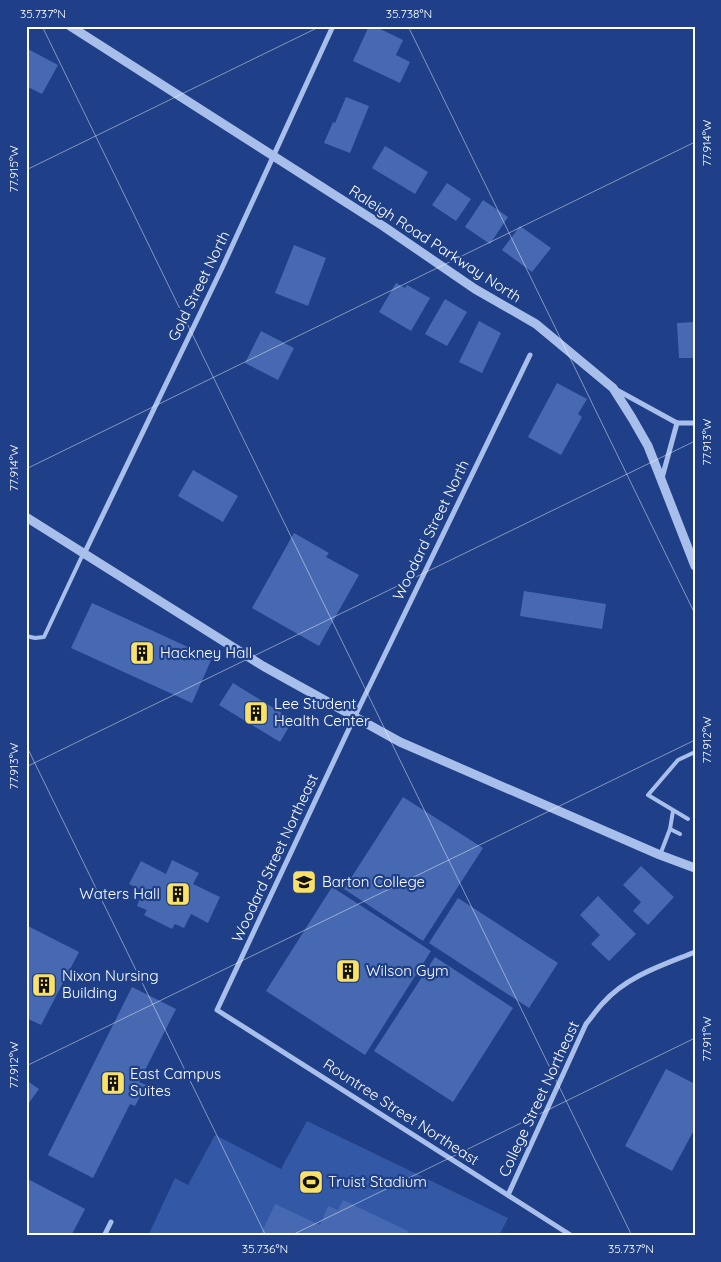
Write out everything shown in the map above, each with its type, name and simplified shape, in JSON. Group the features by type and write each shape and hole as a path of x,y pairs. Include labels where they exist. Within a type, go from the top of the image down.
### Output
{"street":[{"name":"Raleigh Road Parkway North","path":"70,26 383,226 475,289 536,324 613,388 648,446 695,566"},
{"name":"Gold Street North","path":"83,554 222,268 333,26"},
{"name":"Woodard Street North","path":"355,716 530,355"},
{"path":"613,388 676,423 695,423"},
{"path":"662,480 676,423"},
{"path":"26,517 263,666 400,742 660,855 695,868"},
{"name":"Woodard Street Northeast","path":"216,1010 355,716"},
{"path":"682,864 695,873"},
{"name":"College Street Northeast","path":"508,1196 586,1024 604,1001 627,983 649,971 695,952"},
{"name":"Rountree Street Northeast","path":"216,1010 572,1236"},
{"path":"104,1236 111,1222"}],"lane":[{"path":"26,636 44,637 83,554"},
{"path":"688,819 648,795 678,760 695,752"},
{"path":"660,855 670,829 673,811"},
{"path":"670,829 680,834"}],"shaded area":[{"name":"Truist Stadium","path":"307,1121 508,1218 499,1236 148,1236 175,1178 188,1185 215,1135 281,1169"}],"building":[{"path":"369,26 374,26 403,40 396,55 410,62 400,83 353,61"},
{"path":"26,48 58,65 42,94 26,86"},
{"path":"346,97 369,106 350,153 324,143"},
{"path":"385,146 428,172 415,194 372,168"},
{"path":"447,183 471,199 456,221 432,205"},
{"path":"483,200 508,217 490,244 465,227"},
{"path":"520,226 551,248 532,272 502,250"},
{"path":"294,245 326,258 308,306 275,293"},
{"path":"396,283 405,288 407,285 430,298 411,331 379,312"},
{"path":"445,299 467,312 447,346 425,334"},
{"path":"479,321 501,333 482,373 459,362"},
{"path":"695,322 695,358 679,358 677,323"},
{"path":"261,331 294,348 278,380 245,363"},
{"path":"557,383 587,399 578,414 582,417 561,455 528,437"},
{"path":"193,470 238,496 223,522 178,496"},
{"path":"294,533 329,553 326,557 359,575 319,646 252,608"},
{"path":"524,591 606,604 602,629 520,616"},
{"name":"Hackney Hall","path":"92,603 212,658 192,703 71,648"},
{"name":"Lee Student Health Center","path":"233,683 293,720 280,742 219,705"},
{"path":"403,797 483,848 423,941 344,889"},
{"name":"Waters Hall","path":"172,860 199,873 193,884 220,897 208,923 191,914 184,928 175,924 172,929 144,915 147,910 137,906 143,891 129,884 141,861 166,874"},
{"path":"641,866 674,897 648,925 633,911 641,902 623,885"},
{"name":"Wilson Gym","path":"332,887 431,951 365,1055 266,991"},
{"path":"598,896 636,934 609,961 591,944 600,935 580,915"},
{"path":"458,898 558,963 529,1008 429,943"},
{"name":"Nixon Nursing Building","path":"26,925 79,952 41,1025 26,1018"},
{"path":"435,957 513,1008 453,1102 374,1051"},
{"name":"East Campus Suites","path":"132,987 176,1009 139,1082 146,1085 135,1106 130,1104 93,1178 48,1155"},
{"path":"666,1069 695,1084 695,1128 672,1171 625,1146"},
{"path":"26,1080 39,1089 26,1107"},
{"path":"26,1178 85,1209 71,1236 26,1236"},
{"path":"343,1200 408,1231 406,1236 260,1236 275,1204 320,1225 328,1206 338,1210"}],"place":[{"name":"Hackney Hall","path":"142,653"},
{"name":"Lee Student Health Center","path":"256,713"},
{"name":"Barton College","path":"304,882"},
{"name":"Waters Hall","path":"178,894"},
{"name":"Wilson Gym","path":"348,971"},
{"name":"Nixon Nursing Building","path":"44,985"},
{"name":"East Campus Suites","path":"113,1083"},
{"name":"Truist Stadium","path":"311,1182"}]}
